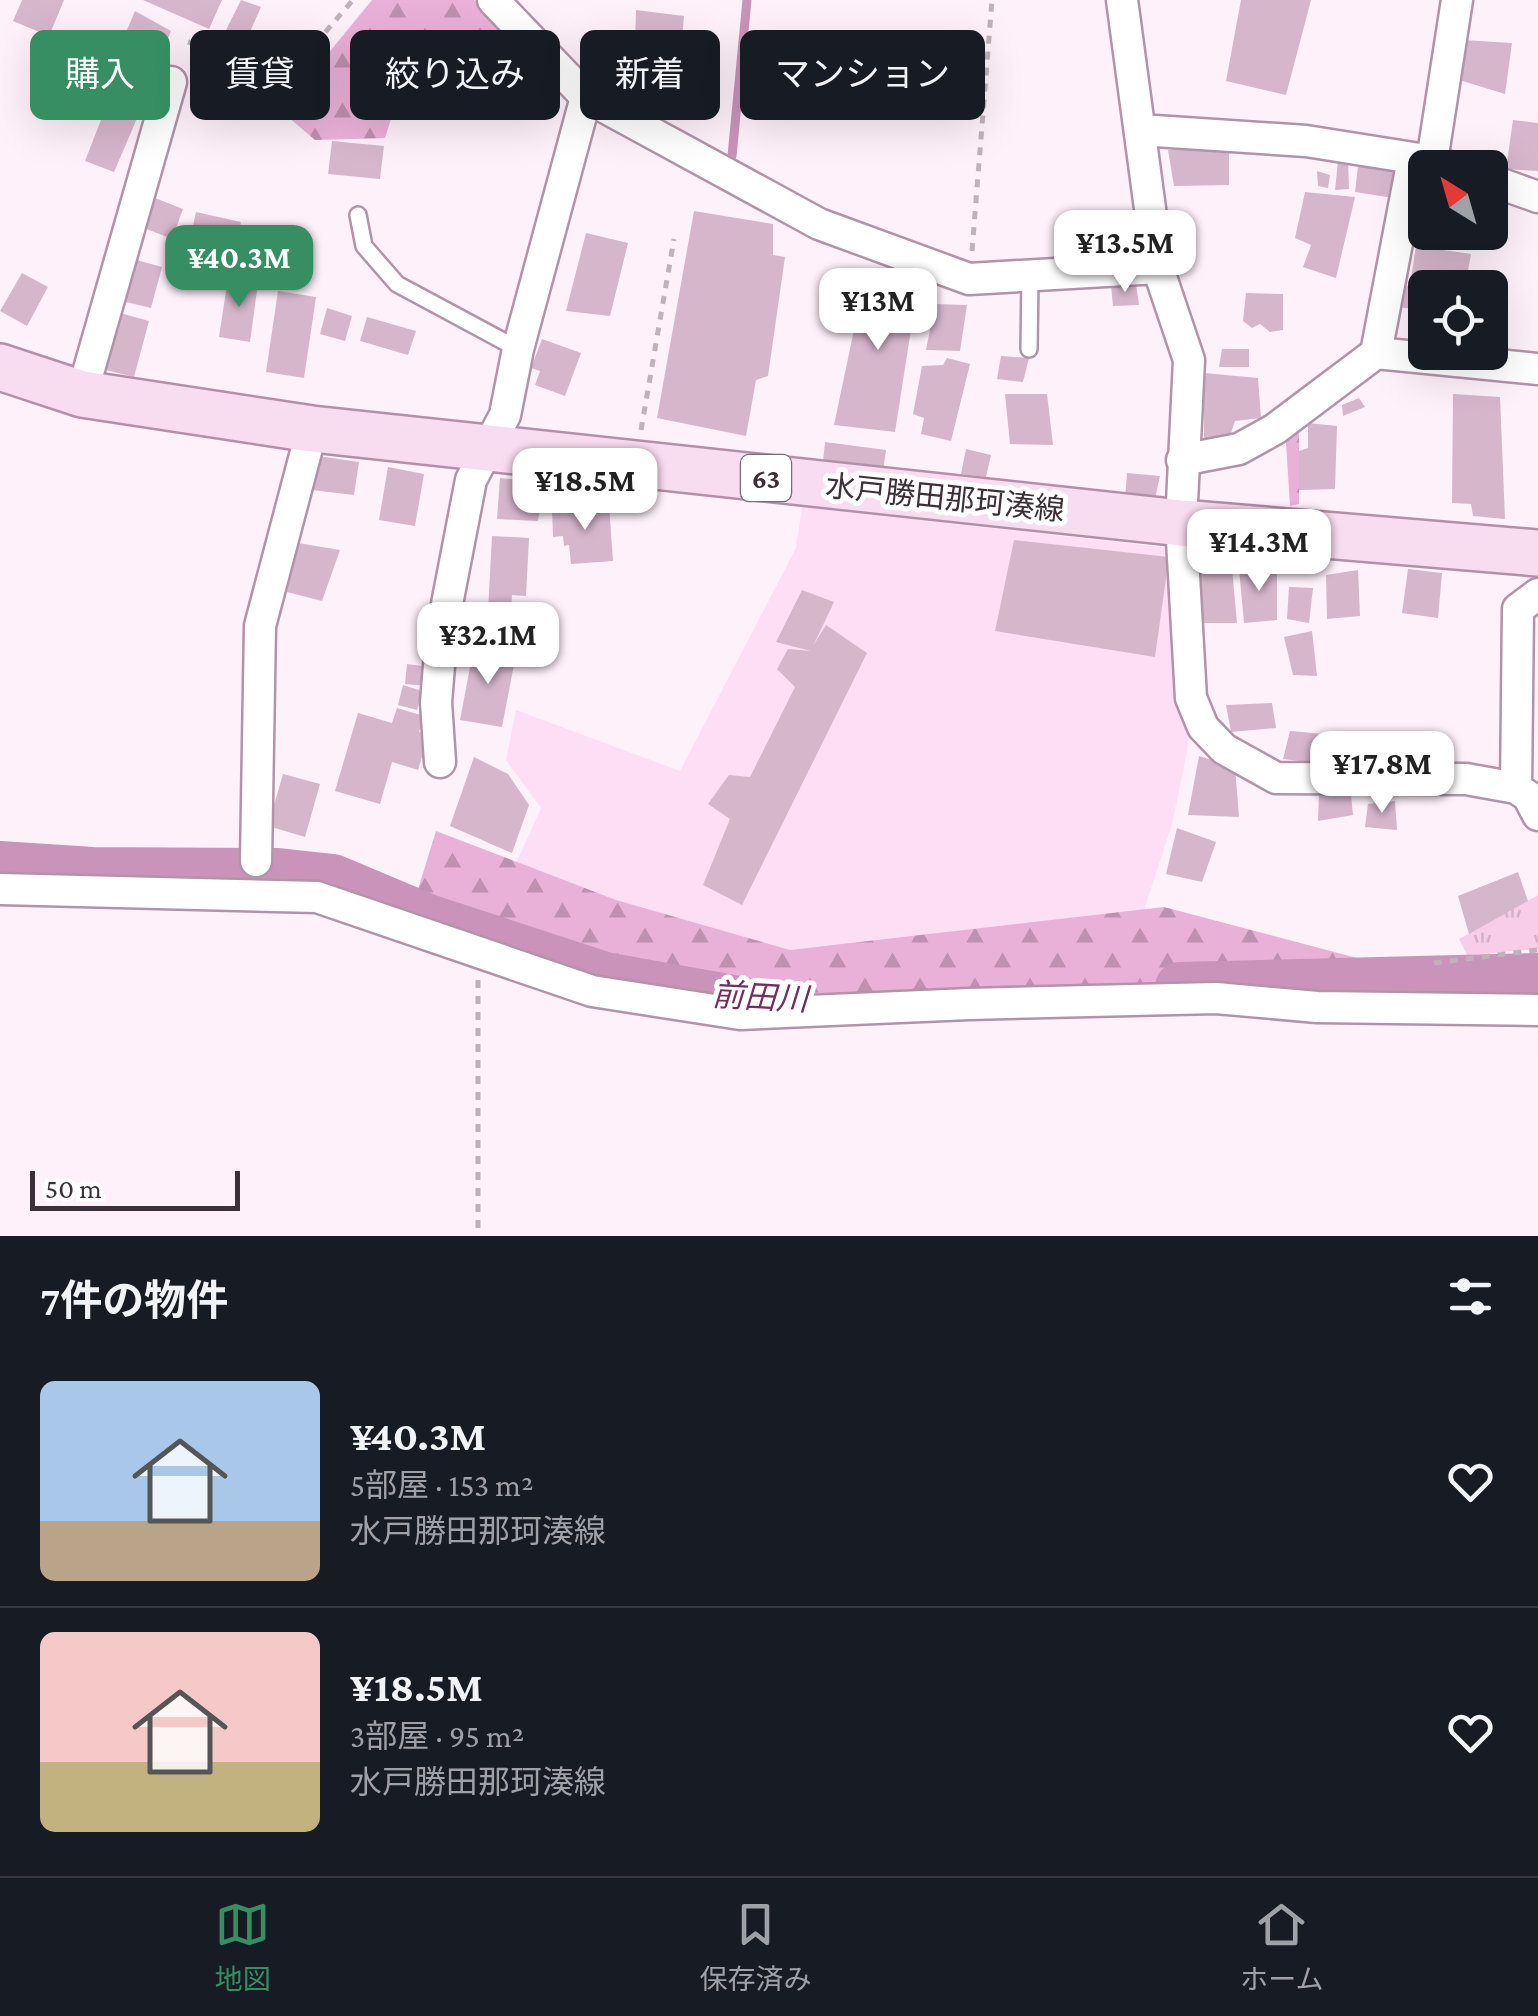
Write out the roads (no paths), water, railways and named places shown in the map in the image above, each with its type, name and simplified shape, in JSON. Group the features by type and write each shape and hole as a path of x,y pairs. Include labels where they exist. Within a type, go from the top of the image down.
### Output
{"main road":[{"name":"水戸勝田那珂湊線","path":"0,367 82,394 312,429 1181,523 1538,553"}],"street":[{"path":"493,0 580,91"},
{"path":"1122,0 1158,268 1189,360 1181,523 1192,698 1203,727 1224,748 1276,778 1466,779 1516,788 1528,796 1538,816"},
{"path":"1434,150 1457,0"},
{"path":"82,394 171,82"},
{"path":"440,762 436,702 442,630 471,480 504,416 518,348 580,119"},
{"path":"628,120 819,224 969,279 1158,268"},
{"path":"1140,130 1306,141 1408,158"},
{"path":"1508,186 1538,197"},
{"path":"1182,460 1239,450 1376,353 1408,244"},
{"path":"1376,353 1538,369"},
{"path":"256,861 260,626 312,429"},
{"path":"1516,788 1518,609 1538,594"},
{"path":"0,889 317,897 592,992 740,1014 1216,998 1317,1007 1538,1010"}],"lane":[{"path":"358,215 364,246 396,284 518,348"},
{"path":"1029,349 1030,276"}],"waterway":[{"path":"732,156 747,0"},
{"name":"前田川","path":"0,866 92,872 278,873 333,879 428,919 605,977 745,1002"},
{"name":"前田川","path":"1180,987 1538,978"}]}
